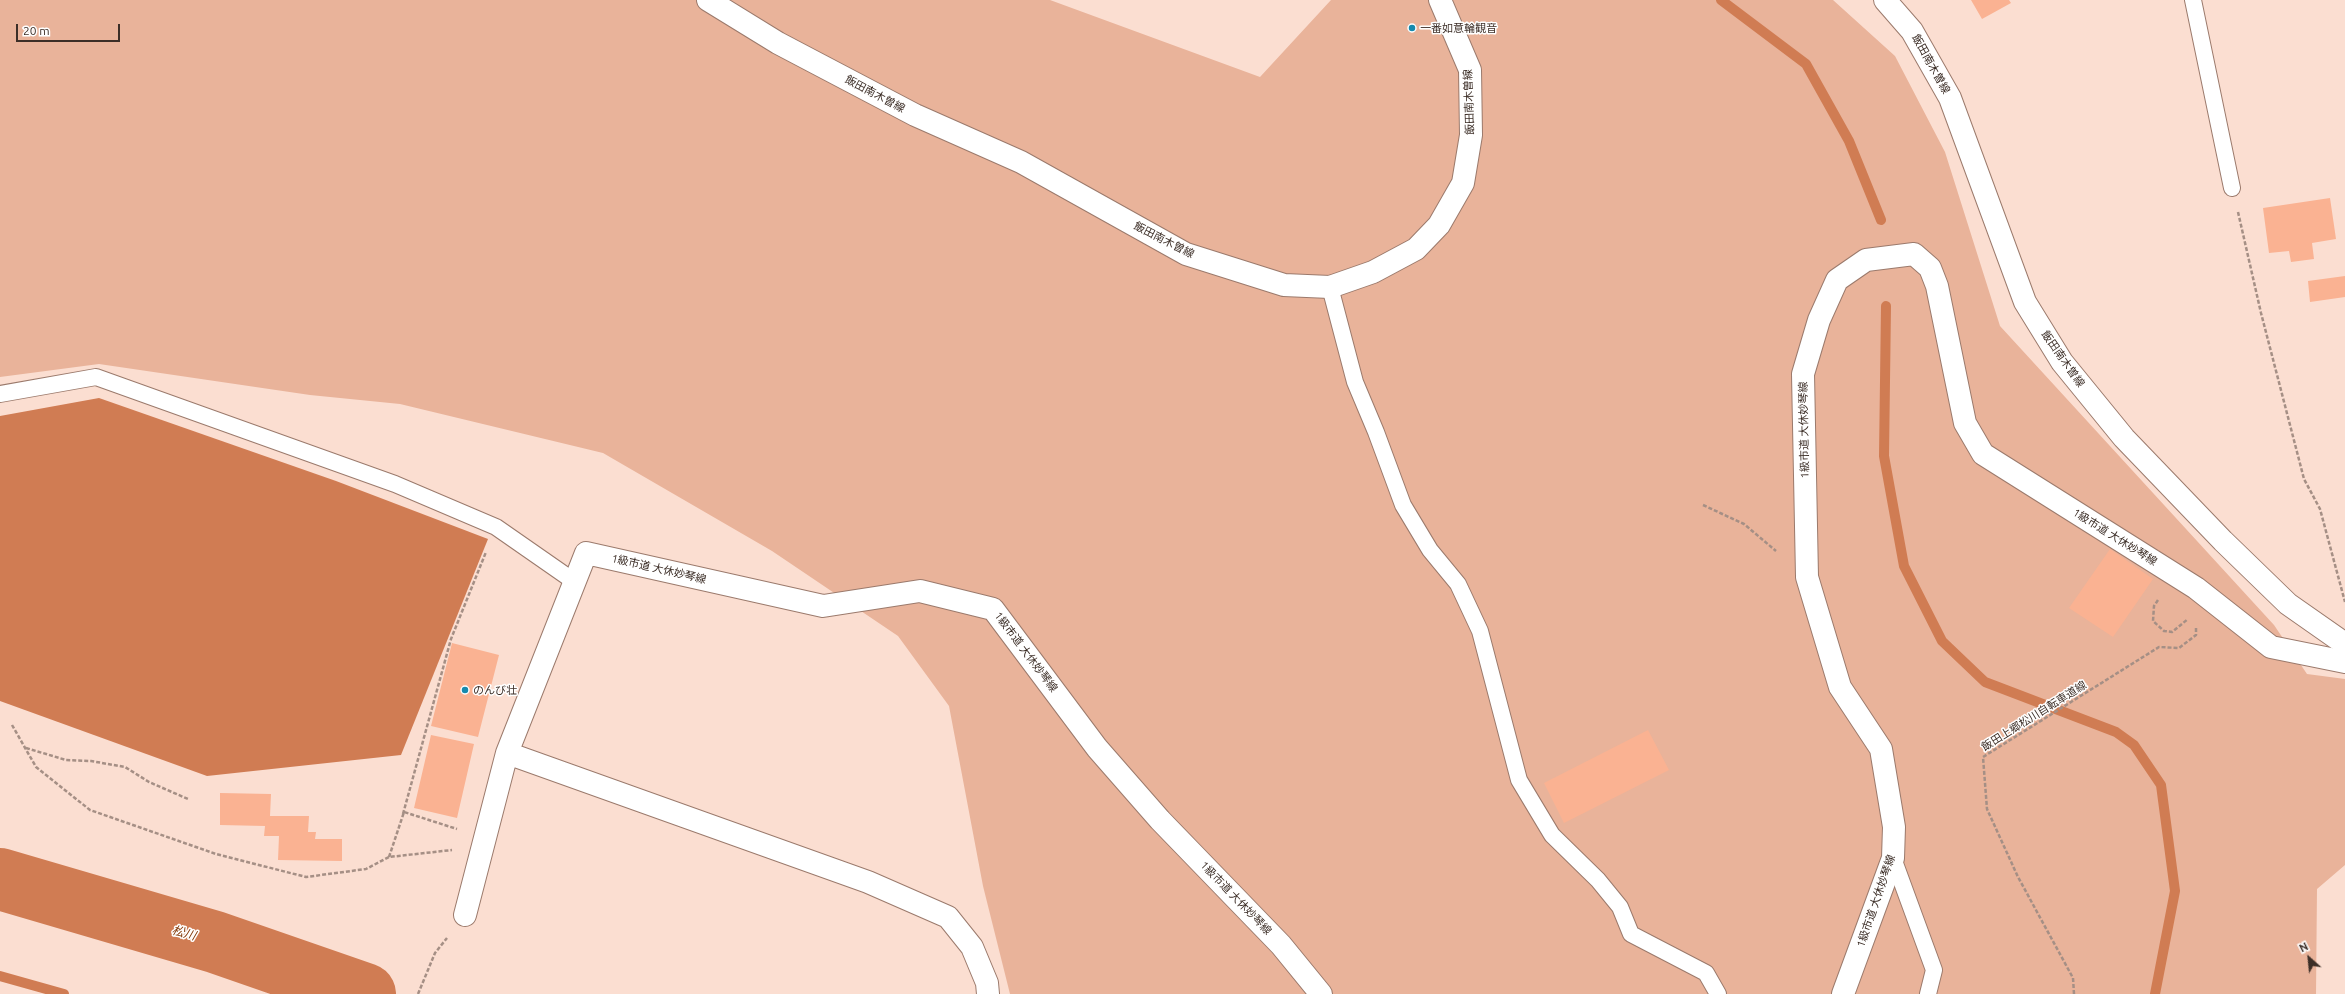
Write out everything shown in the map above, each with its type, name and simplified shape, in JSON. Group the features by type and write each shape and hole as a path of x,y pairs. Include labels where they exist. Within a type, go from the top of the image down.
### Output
{"street":[{"name":"飯田南木曽線","path":"708,0 778,43 915,115 1020,162 1186,254 1284,285 1330,287 1373,272 1416,249 1439,225 1463,183 1471,135 1470,70 1440,0"},
{"name":"飯田南木曽線","path":"1885,0 1912,31 1950,98 2025,302 2062,362 2124,438 2222,541 2288,604 2345,644"},
{"name":"1級市道 大休妙琴線","path":"1844,994 1893,858 1894,827 1881,749 1840,687 1807,577 1803,374 1819,320 1837,280 1866,260 1914,254 1930,268 1937,286 1966,423 1983,454 2196,588 2271,647 2345,662"},
{"name":"1級市道 大休妙琴線","path":"465,915 481,859 507,753 586,553 823,606 920,591 994,609 1097,748 1160,820 1281,945 1321,994"},
{"path":"507,753 868,882 948,917 972,947 986,983 988,994"}],"lane":[{"path":"2193,0 2232,188"},
{"path":"1330,287 1355,382 1376,432 1403,505 1430,550 1458,584 1480,631 1518,780 1552,835 1598,880 1620,907 1631,934 1706,973 1718,994"},
{"path":"0,394 96,377 395,484 496,527 575,582"},
{"path":"1893,858 1934,970 1928,994"}],"path":[{"path":"2232,188 2261,313 2304,479 2320,510 2345,602"},
{"path":"1703,505 1744,524 1807,577"},
{"path":"389,857 403,814 451,639 496,527"},
{"name":"飯田上郷松川自転車道線","path":"2074,994 2074,978 2018,877 1987,809 1983,757 2159,647 2179,648 2196,635 2196,623"},
{"path":"12,725 36,767 90,810 216,854 306,877 366,869 389,857 407,857 451,850 481,859"},
{"path":"25,748 66,760 91,761 125,767 149,782 188,798"},
{"path":"403,814 404,812 486,838"},
{"path":"418,994 434,953"}],"shaded area":[{"path":"0,0 1050,0 1260,77 1331,0 1833,0 1895,56 1945,152 2000,326 2274,625 2307,674 2345,679 2345,865 2317,889 2316,994 1010,994 983,886 949,706 898,636 772,551 603,453 400,404 310,395 99,364 0,377"},
{"path":"99,398 336,481 488,539 401,755 207,776 0,701 0,416"}],"building":[{"path":"1971,0 2009,0 2011,3 1982,19"},
{"path":"2330,198 2336,239 2312,243 2314,259 2291,262 2289,251 2269,253 2263,208"},
{"path":"2345,276 2345,297 2310,302 2308,281"},
{"path":"2110,549 2153,579 2113,637 2069,608"},
{"name":"のんび壮","path":"452,643 499,655 478,737 431,726"},
{"path":"1648,730 1669,770 1564,823 1544,783"},
{"path":"431,735 474,744 457,818 414,808"},
{"path":"220,793 271,794 270,816 309,816 308,832 316,832 315,839 342,839 342,861 278,860 279,836 264,836 265,826 220,825"}],"waterway":[{"path":"1721,0 1806,64 1849,141 1881,220"},
{"path":"1886,306 1884,456 1904,566 1942,641 1985,682 2116,732 2134,745 2161,785 2175,891 2155,994"},
{"name":"松川","path":"0,879 215,942 365,994"},
{"path":"0,976 64,994"}],"place":[{"name":"一番如意輪観音","path":"1412,28"},
{"name":"のんび壮","path":"465,690"}]}
